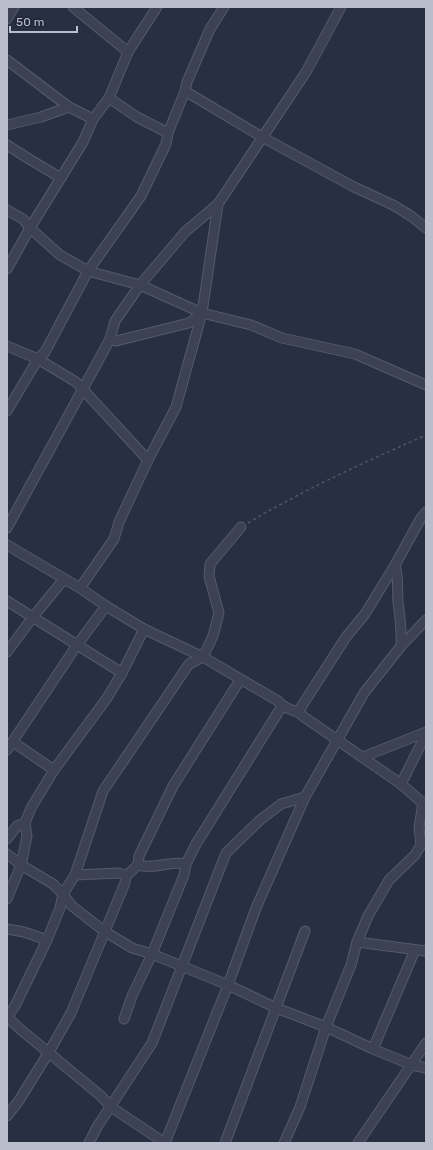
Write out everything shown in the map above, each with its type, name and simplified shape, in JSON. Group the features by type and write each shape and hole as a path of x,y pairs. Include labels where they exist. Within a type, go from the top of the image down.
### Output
{"street":[{"path":"7,19 14,7"},
{"path":"7,269 30,228 83,142 93,119 109,98 128,52 157,7"},
{"path":"7,411 38,358 45,352 88,270 141,196 166,144 168,133 185,91 187,82 210,29 224,7"},
{"path":"7,528 110,339 115,321 140,285 184,232 218,204 306,72 341,7"},
{"path":"75,8 128,52"},
{"path":"7,60 69,108 93,119"},
{"path":"185,91 262,137 354,187 393,205 411,216 426,228"},
{"path":"109,98 137,117 168,133"},
{"path":"7,125 41,117 69,108"},
{"path":"7,145 29,160 62,178"},
{"path":"80,588 114,539 119,522 148,460 176,407 202,313 218,204"},
{"path":"7,210 22,220 60,255 88,270 140,285 202,313 251,325 282,338 356,354 426,385"},
{"path":"110,339 116,341 190,323 202,313"},
{"path":"7,346 38,358 76,382 148,460"},
{"path":"298,712 346,637 365,614 396,565 421,518 426,512"},
{"path":"241,527 210,564 209,576 219,613 214,636 203,657 189,664 103,791 75,875 63,894 60,908 47,940 15,1006 7,1017 101,1096 111,1107 165,1143 228,985 256,908 305,797 364,693 401,646 426,620"},
{"path":"7,545 80,588 144,629 203,657 278,702 282,706 298,712 402,784 424,805 419,827 421,845 415,854 389,880 368,916 357,942 351,965 326,1027 300,1107 284,1143"},
{"path":"396,565 401,621 401,646"},
{"path":"7,652 64,579"},
{"path":"7,601 122,673"},
{"path":"7,750 77,645 106,606"},
{"path":"7,899 21,865 27,836 25,823 31,808 54,770 107,698 122,673 144,629"},
{"path":"7,1116 18,1102 71,1013 125,883 126,876 138,865 139,856 173,786 240,680"},
{"path":"124,1019 132,996 152,954 184,875 186,864 217,809 282,706"},
{"path":"364,757 426,733"},
{"path":"402,784 426,733"},
{"path":"13,742 54,770"},
{"path":"89,1143 97,1127 152,1043 226,853 260,820 281,804 305,797"},
{"path":"7,839 17,826 25,823"},
{"path":"7,854 21,865 53,884 72,906 104,931 132,948 152,954 228,985 276,1008 326,1027 412,1065 426,1068"},
{"path":"138,865 145,867 159,866 178,862 186,864"},
{"path":"75,875 119,873 126,876"},
{"path":"7,929 24,932 47,940"},
{"path":"225,1143 305,931"},
{"path":"357,942 426,951"},
{"path":"373,1049 415,950"},
{"path":"358,1143 426,1043"}],"path":[{"path":"241,527 304,492 357,466 426,436"}]}
